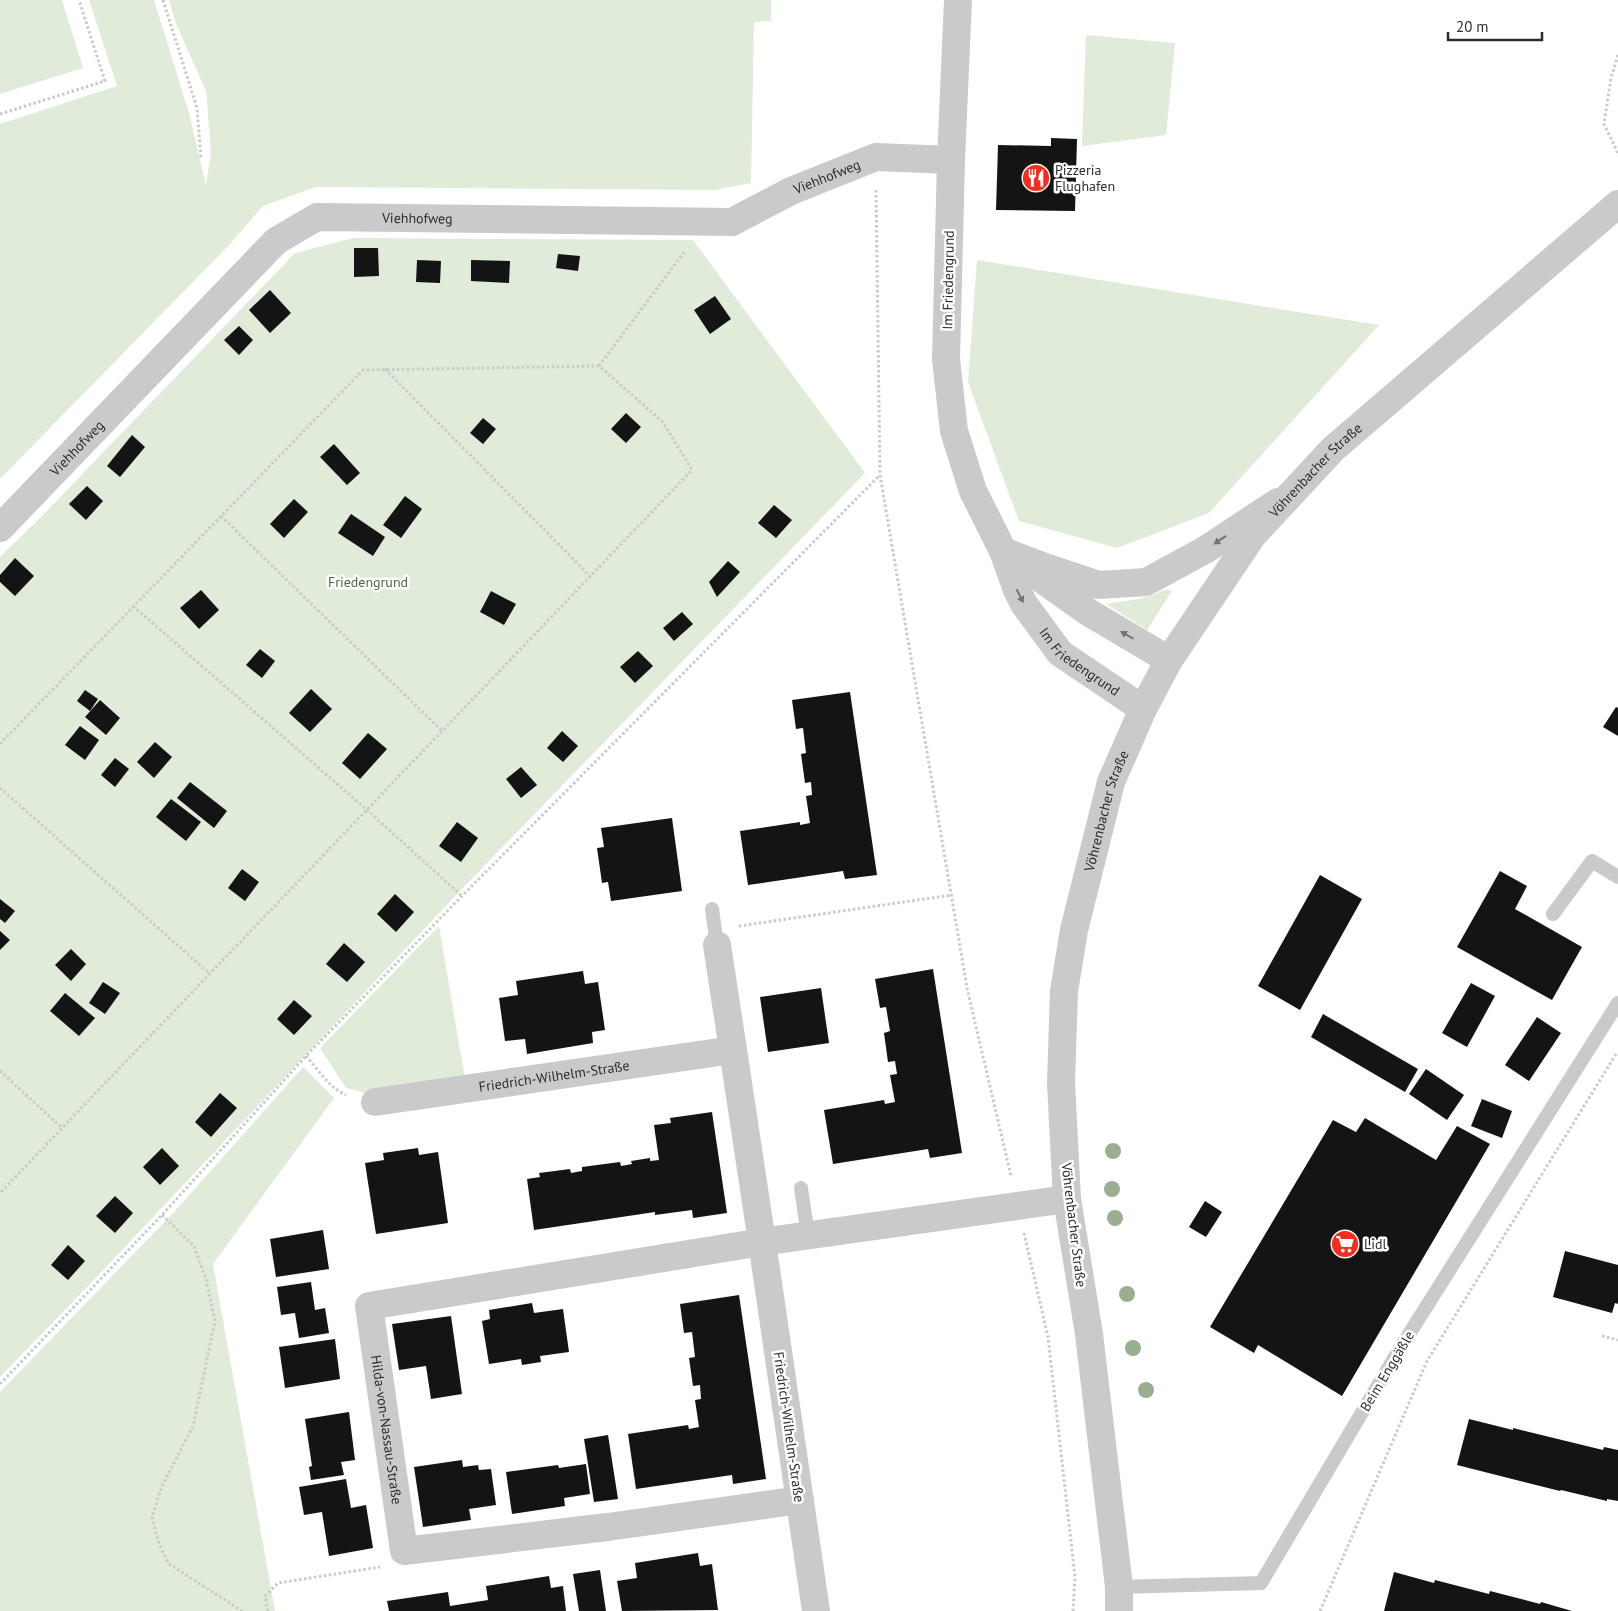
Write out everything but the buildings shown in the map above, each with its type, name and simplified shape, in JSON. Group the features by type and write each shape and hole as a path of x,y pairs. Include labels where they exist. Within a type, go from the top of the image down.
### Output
{"street":[{"name":"Im Friedengrund","path":"958,0 951,160 946,359 954,431 972,491 1003,550 1024,604 1060,652 1143,709"},
{"name":"Viehhofweg","path":"0,528 276,241 317,217 732,222 791,191 876,157 951,160"},
{"name":"Vöhrenbacher Straße","path":"1119,1599 1089,1334 1068,1199 1061,1083 1064,991 1074,930 1111,782 1143,709 1169,660 1253,535 1333,449 1618,204"},
{"path":"1003,550 1098,585 1146,582 1205,550 1290,495"},
{"name":"Im Friedengrund","path":"1003,550 1088,612 1169,660"},
{"name":"Friedrich-Wilhelm-Straße","path":"724,936 724,987 816,1611"},
{"name":"Friedrich-Wilhelm-Straße","path":"375,1102 733,1050"},
{"path":"762,1242 1068,1199"},
{"name":"Hilda-von-Nassau-Straße","path":"404,1551 369,1306 762,1242"},
{"path":"404,1551 608,1527 800,1500"}],"lane":[{"path":"1553,914 1592,861 1618,877"},
{"path":"712,909 724,936"},
{"name":"Beim Enggäßle","path":"1119,1599 1261,1582 1399,1350 1618,1003"},
{"path":"801,1188 808,1235"}],"path":[{"path":"0,114 105,81 79,0"},
{"path":"163,0 197,108 201,158"},
{"path":"1618,55 1611,78 1604,124 1618,153"},
{"path":"876,157 880,475 967,988 1048,1337 1075,1577 1074,1611"},
{"path":"599,366 693,240 701,222"},
{"path":"0,744 363,370 599,366 662,421 692,470 0,1193"},
{"path":"385,370 590,576"},
{"path":"0,1384 162,1215 306,1056 880,475"},
{"path":"221,516 442,731"},
{"path":"133,606 367,810 462,896"},
{"path":"0,788 210,974"},
{"path":"724,936 952,895"},
{"path":"1320,1611 1427,1361 1618,1051"},
{"path":"306,1056 340,1092 356,1100 375,1102"},
{"path":"0,1071 62,1128"},
{"path":"162,1215 194,1246 206,1279 214,1321 193,1426 162,1486 152,1517 159,1544 169,1564 242,1611"},
{"path":"1602,1336 1618,1340"},
{"path":"268,1611 265,1596 278,1583 389,1566 404,1551"}],"green space":[{"path":"0,0 62,0 83,68 0,94"},
{"path":"89,0 154,0 189,113 206,185 211,152 206,91 176,24 169,0 771,0 771,21 754,22 751,183 715,190 316,187 263,206 230,244 0,479 0,124 117,86"},
{"path":"1086,35 1175,43 1166,135 1082,146"},
{"name":"Friedengrund","path":"353,238 693,240 865,473 459,892 92,1282 0,1377 0,557 41,517 295,253"},
{"path":"977,260 1379,325 1209,513 1117,548 1019,521 968,382"},
{"path":"1166,589 1172,591 1147,630 1106,604 1144,598"},
{"path":"439,926 465,1079 381,1097 346,1088 320,1048"},
{"path":"303,1067 334,1098 213,1264 275,1611 0,1611 0,1392 175,1211"}],"place":[{"name":"Pizzeria Flughafen","path":"1036,178"},
{"name":"Lidl","path":"1345,1244"}]}
